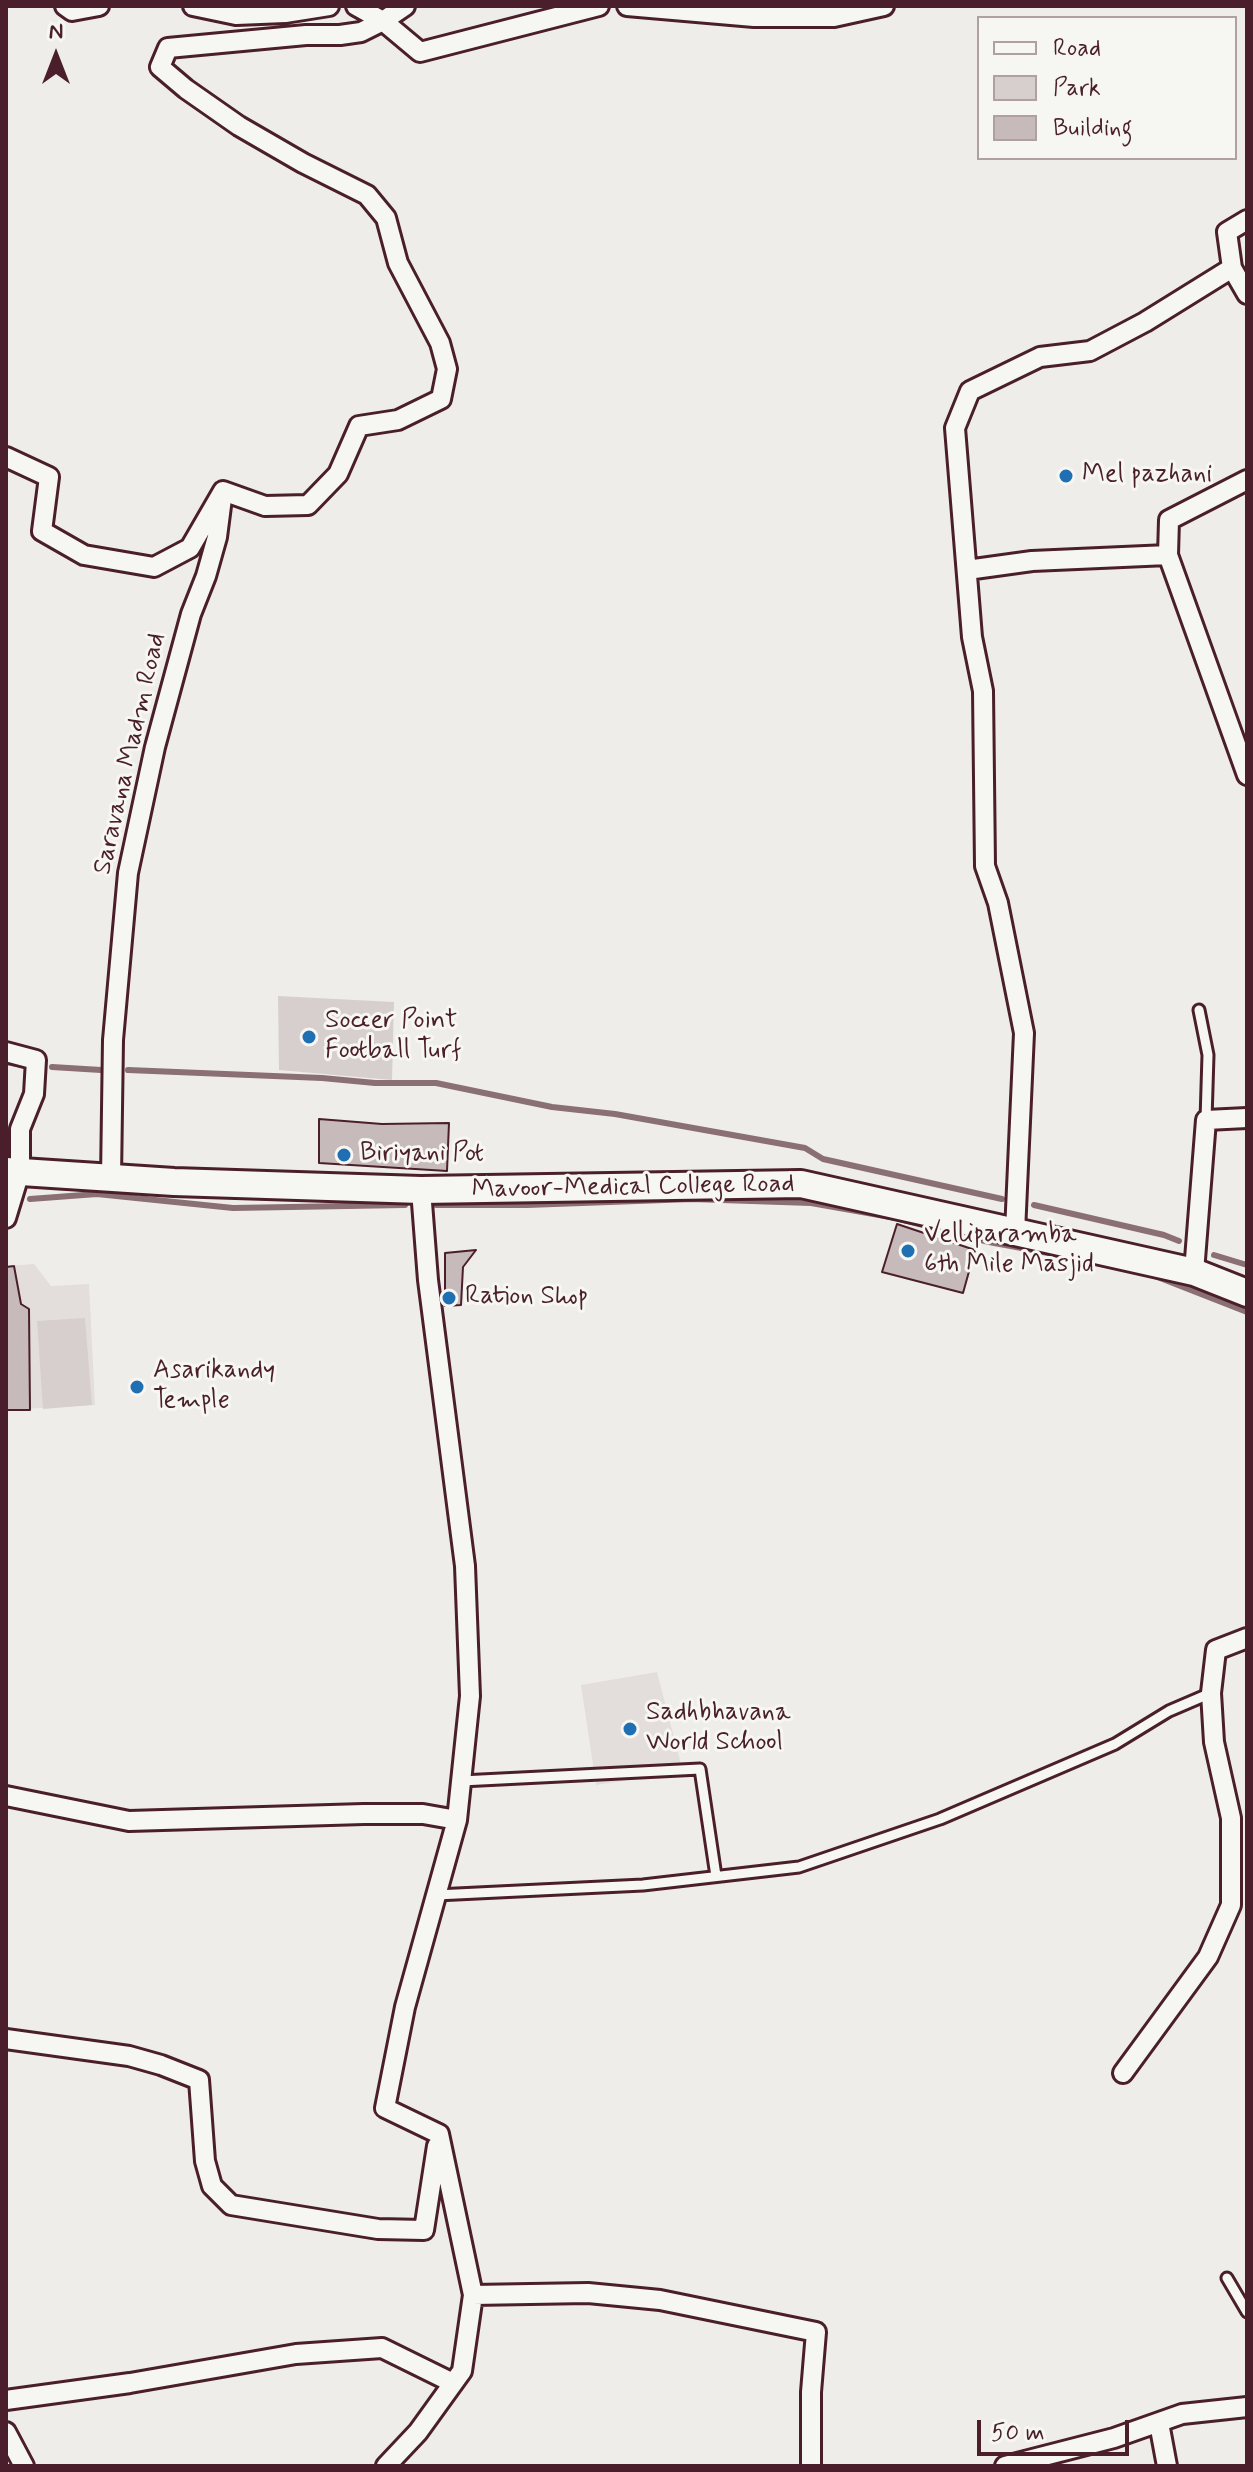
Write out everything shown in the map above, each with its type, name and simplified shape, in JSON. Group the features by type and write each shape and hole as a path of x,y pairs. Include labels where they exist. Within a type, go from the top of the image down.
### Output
{"main road":[{"name":"Mavoor-Medical College Road","path":"13,1172 421,1190 801,1184 1194,1272 1247,1293"}],"street":[{"path":"65,6 72,11 99,6"},
{"path":"193,6 236,15 285,13 329,6"},
{"path":"356,6 383,21 420,52 599,6"},
{"path":"6,457 49,477 42,531 84,555 154,567 190,548 223,491 265,506 308,505 338,474 359,426 398,420 441,399 447,369 440,343 398,263 386,218 367,195 239,126 160,67 168,48 361,32 405,6"},
{"path":"627,6 754,17 834,17 884,6"},
{"path":"1247,220 1227,232 1232,268 1247,294"},
{"path":"1015,1232 1024,1033 998,903 985,866 983,691 972,637 955,428 970,391 1040,357 1090,351 1145,322 1232,268"},
{"path":"1247,480 1169,520 1168,555 1247,775"},
{"name":"Saravana Madm Road","path":"111,1178 113,1040 128,873 163,717 191,614 217,537 223,491"},
{"path":"967,570 1032,561 1168,555"},
{"path":"6,1052 36,1060 34,1094 20,1129 6,1218"},
{"path":"1194,1272 1206,1120 1247,1118"},
{"path":"421,1190 432,1310 465,1566 470,1696 457,1820 405,2007 385,2108 439,2134"},
{"path":"1123,2073 1208,1957 1231,1905 1231,1818 1214,1742 1211,1693 1216,1650 1247,1638"},
{"path":"6,1796 129,1821 364,1814 423,1814 457,1820"},
{"path":"6,2039 129,2056 199,2080 205,2161 212,2186 231,2205 378,2229 424,2230 439,2134"},
{"path":"386,2466 418,2432 462,2371 473,2295 439,2134"},
{"path":"473,2295 588,2293 660,2300 816,2332 811,2392 811,2466"},
{"path":"6,2400 130,2383 296,2354 382,2348 453,2383"},
{"path":"1005,2466 1182,2414 1247,2407"},
{"path":"1159,2423 1167,2466"},
{"path":"6,2432 24,2466"}],"lane":[{"path":"1199,1010 1208,1055 1206,1120"},
{"path":"436,1895 643,1885 799,1867 940,1819 1115,1744 1169,1711 1211,1693"},
{"path":"461,1781 700,1769 716,1876"},
{"path":"1227,2278 1247,2312"}],"shaded area":[{"path":"34,1264 51,1286 89,1284 95,1405 6,1410 6,1266"},
{"name":"Sadhbhavana World School","path":"657,1672 683,1772 596,1785 581,1685"}],"green space":[{"path":"278,996 394,1002 392,1080 279,1070"},
{"path":"85,1318 92,1405 43,1409 37,1321"}],"building":[{"path":"319,1119 382,1124 449,1123 447,1171 319,1163"},
{"path":"897,1224 975,1250 963,1293 882,1272"},
{"path":"476,1250 463,1267 461,1305 445,1306 445,1253"},
{"path":"14,1266 21,1304 29,1309 30,1410 6,1410 6,1267"}],"waterway":[{"path":"6,1062 22,1065"},
{"path":"52,1067 101,1070"},
{"path":"128,1070 375,1083 436,1083 552,1107 615,1114 805,1148 823,1159 1002,1199"},
{"path":"30,1199 97,1194 233,1208 405,1205"},
{"path":"436,1205 692,1199 811,1203 896,1218 989,1242 1070,1257"},
{"path":"1034,1205 1179,1241"},
{"path":"1214,1255 1247,1265"},
{"path":"1155,1276 1247,1312"}],"place":[{"name":"Mel pazhani","path":"1066,476"},
{"name":"Soccer Point Football Turf","path":"309,1037"},
{"name":"Biriyani Pot","path":"344,1155"},
{"name":"Velliparamba 6th Mile Masjid","path":"908,1251"},
{"name":"Ration Shop","path":"449,1298"},
{"name":"Asarikandy Temple","path":"137,1387"},
{"name":"Sadhbhavana World School","path":"630,1729"}]}
